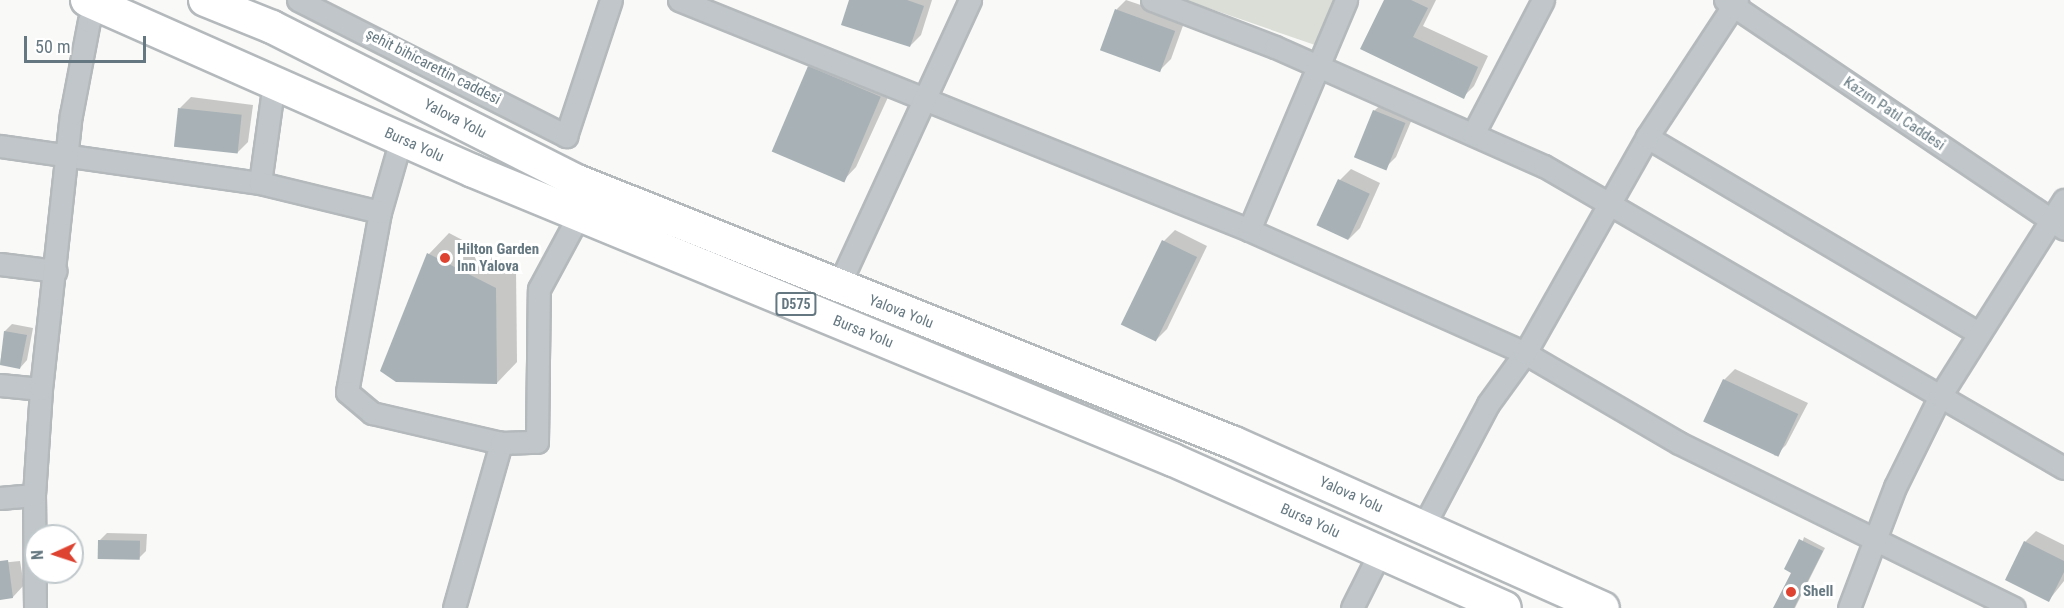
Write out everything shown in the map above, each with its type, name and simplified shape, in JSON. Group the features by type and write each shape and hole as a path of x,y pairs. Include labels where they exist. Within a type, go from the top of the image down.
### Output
{"highway":[{"name":"Yalova Yolu","path":"205,0 272,27 577,181 1234,443 1603,608"},
{"name":"Bursa Yolu","path":"93,3 579,215 1173,460 1505,608"}],"street":[{"name":"şehit bihicarettin caddesi","path":"298,0 335,8 566,136 611,0"},
{"path":"679,0 921,100 1249,230 1525,353 1679,443 2014,608"},
{"path":"838,287 921,100 970,0"},
{"path":"1249,230 1316,65 1346,0"},
{"path":"1473,134 1542,0"},
{"path":"1159,1 1316,65 1544,166 2064,468"},
{"path":"1423,527 1488,404 1525,353 1608,203 1732,2"},
{"name":"Kazım Patıl Caddesi","path":"1732,2 2057,224"},
{"path":"34,608 34,495 40,389 56,271 67,155 88,21 93,3"},
{"path":"260,183 274,82"},
{"path":"1647,137 1979,333"},
{"path":"401,139 381,212 347,392 372,413 501,443 537,442 539,289 579,215"},
{"path":"0,146 260,183 381,212"},
{"path":"1849,608 1895,487 1940,396 1979,333 2057,224 2064,200"},
{"path":"0,264 56,271"},
{"path":"0,385 40,389"},
{"path":"454,608 501,443"},
{"path":"0,498 34,495"},
{"path":"1352,608 1380,552"}],"shaded area":[{"path":"1185,0 1338,0 1315,45"}],"building":[{"path":"849,0 907,0 924,6 910,47 841,25"},
{"path":"1384,0 1411,0 1428,8 1413,37 1478,67 1464,99 1360,49"},
{"path":"1115,9 1175,31 1160,72 1100,50"},
{"path":"808,66 881,97 844,182 772,152"},
{"path":"178,108 242,115 238,153 174,147"},
{"path":"1373,110 1405,123 1386,170 1354,157"},
{"path":"1338,179 1370,194 1348,240 1316,225"},
{"path":"1162,240 1197,257 1156,342 1121,324"},
{"path":"427,253 496,288 497,384 396,382 380,371"},
{"path":"4,331 27,335 20,369 0,365"},
{"path":"1723,379 1798,414 1778,457 1703,422"},
{"path":"1799,539 1823,551 1794,608 1773,608 1791,573 1784,569"},
{"path":"98,540 140,541 140,560 98,559"},
{"path":"2024,541 2064,561 2064,572 2049,602 2005,580"},
{"path":"8,560 13,598 0,600 0,561"}],"place":[{"name":"Hilton Garden Inn Yalova","path":"445,258"},
{"name":"Shell","path":"1791,592"}]}
